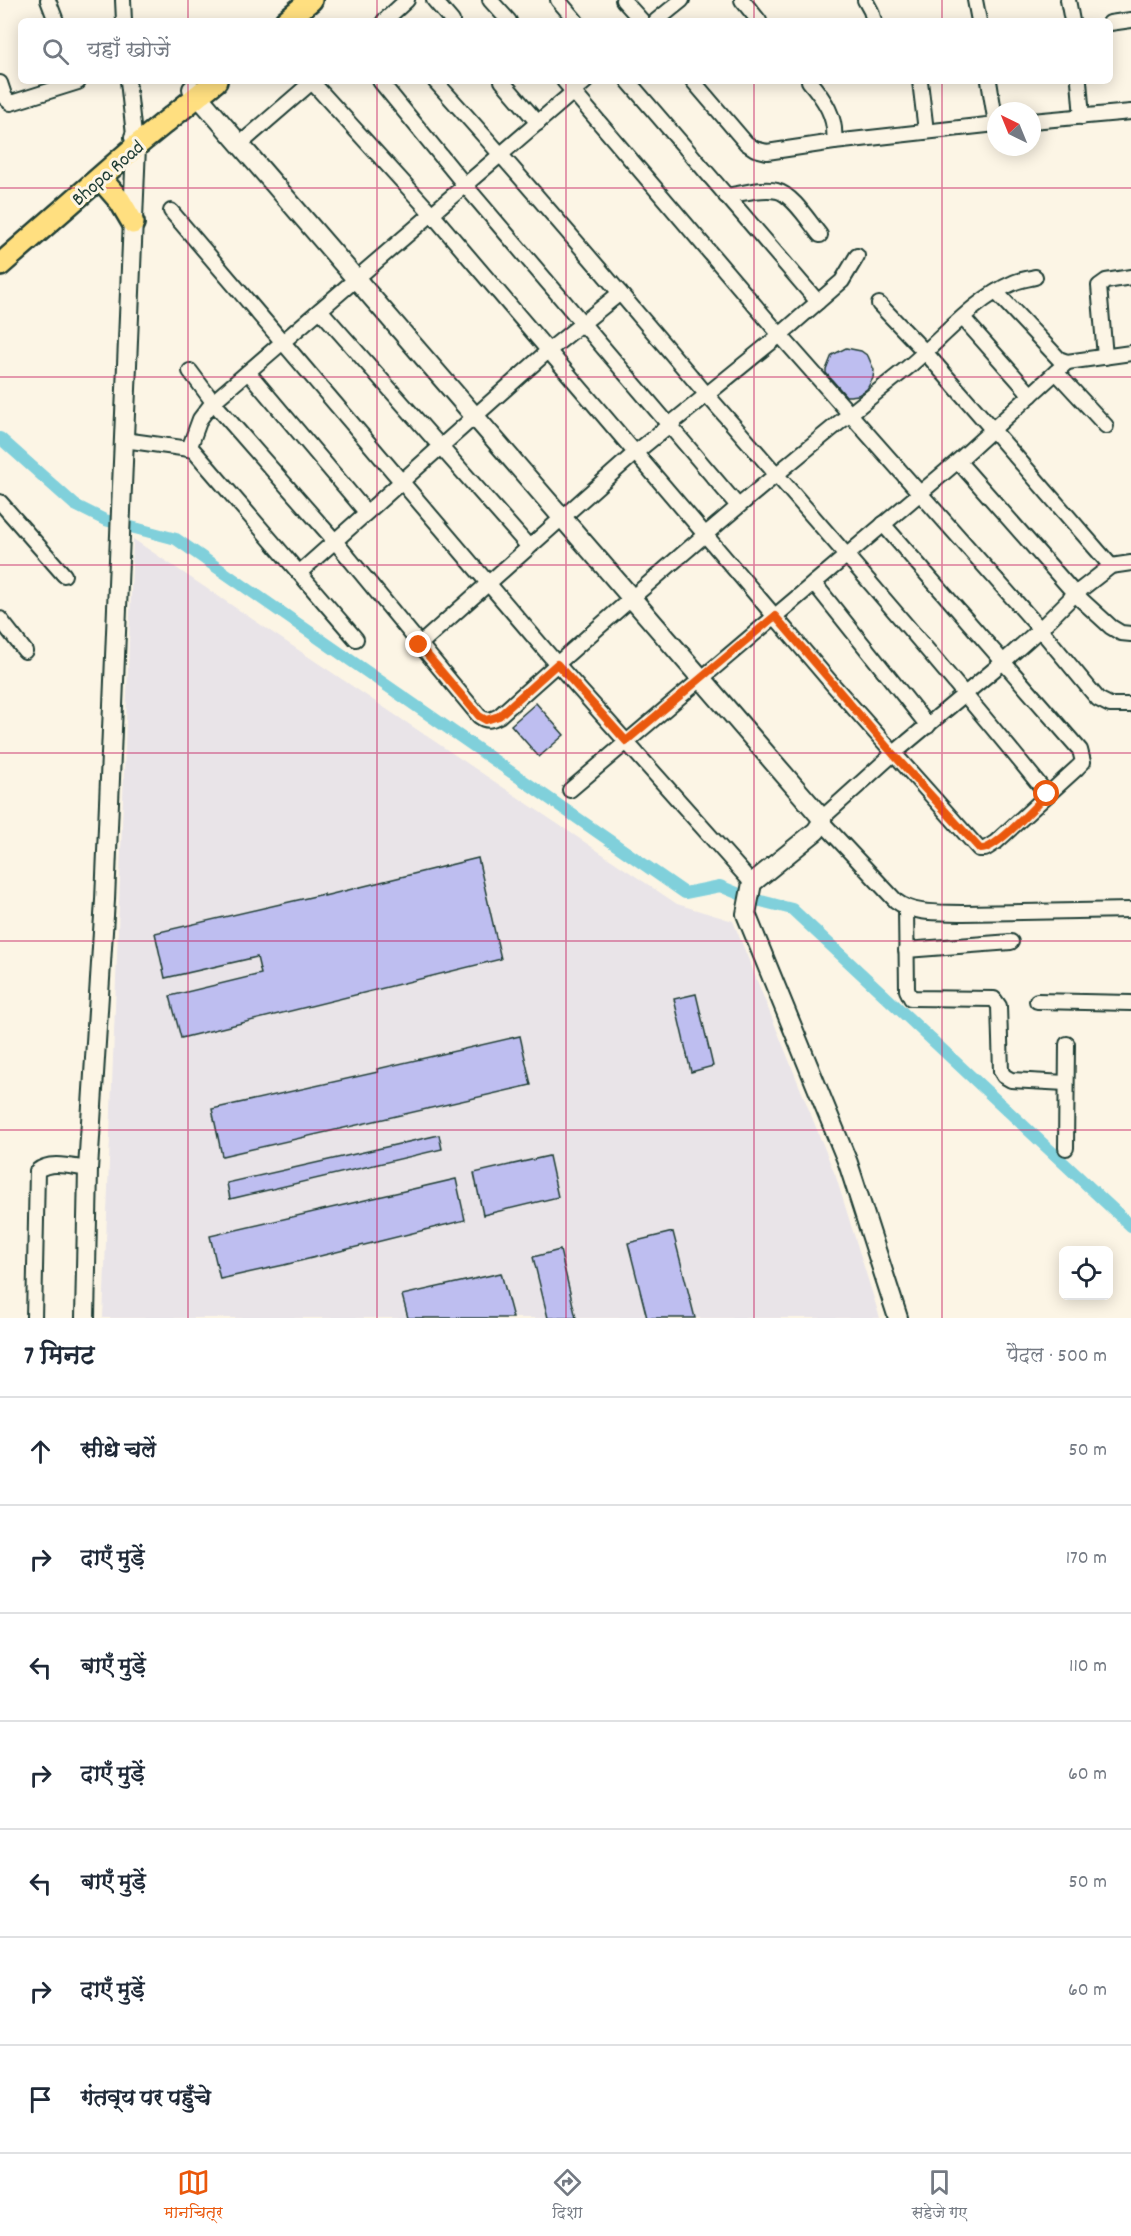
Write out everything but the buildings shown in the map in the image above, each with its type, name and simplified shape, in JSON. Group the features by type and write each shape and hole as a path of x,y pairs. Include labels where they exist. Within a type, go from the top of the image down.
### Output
{"main road":[{"path":"272,18 293,0"},
{"path":"290,18 311,0"},
{"path":"197,89 239,146 821,820 816,831 752,883 746,914 848,1163 898,1318"},
{"name":"Bhopa Road","path":"0,253 197,89"},
{"path":"85,1318 88,1169 105,900 135,140"},
{"name":"Bhopa Road","path":"0,266 100,177 135,140"},
{"path":"100,177 120,201 133,223"}],"street":[{"path":"48,0 55,18"},
{"path":"123,0 124,18"},
{"path":"387,18 407,0"},
{"path":"434,0 449,18"},
{"path":"490,0 506,18"},
{"path":"558,0 573,18"},
{"path":"623,0 639,18"},
{"path":"660,18 682,0"},
{"path":"742,0 757,18"},
{"path":"865,0 872,10 873,18"},
{"path":"975,0 978,18"},
{"path":"1068,0 1071,18"},
{"path":"1113,23 1131,20"},
{"path":"0,82 5,98 10,103 70,84"},
{"path":"128,84 135,140"},
{"path":"239,146 310,84"},
{"path":"316,84 432,214 893,754 982,849 996,842 1083,762 1083,757 1080,750 883,525"},
{"path":"382,84 464,184 738,506"},
{"path":"438,84 501,153 845,556 966,694 1047,794"},
{"path":"505,84 538,123"},
{"path":"566,84 780,335 1040,629 1098,699 1110,705 1131,705"},
{"path":"189,449 200,419 213,402 582,84"},
{"path":"631,84 818,302"},
{"path":"695,84 723,118 755,149 767,152 987,125"},
{"path":"812,84 826,101 830,110 834,142"},
{"path":"920,84 926,131"},
{"path":"989,84 992,102"},
{"path":"1078,84 1082,117"},
{"path":"1041,120 1131,112"},
{"path":"726,196 778,191 790,198 819,235"},
{"path":"171,211 557,664 752,883"},
{"path":"419,645 635,453 818,302 846,276 857,256"},
{"path":"190,371 213,402 334,540 479,716 486,720 499,716 738,506 926,353 996,291 1014,282 1035,277"},
{"path":"1106,357 1099,286 1106,281 1131,277"},
{"path":"996,291 1059,359 1067,362 1131,353"},
{"path":"299,573 548,351 620,293"},
{"path":"879,304 994,430 1110,566"},
{"path":"320,310 529,547"},
{"path":"963,318 1031,395"},
{"path":"570,790 994,430 1067,362"},
{"path":"248,372 366,512"},
{"path":"1056,372 1106,426"},
{"path":"124,440 189,449 199,457 356,639"},
{"path":"958,461 1075,594 1111,627 1121,633 1131,634"},
{"path":"0,502 64,575"},
{"path":"1131,563 1110,566 1075,594 1002,663 893,754 821,820 896,901 906,908 963,913 1131,910"},
{"path":"814,583 928,726"},
{"path":"0,619 25,651"},
{"path":"906,908 907,990 911,998 991,999 996,1001 999,1006 1001,1071 1004,1076 1011,1080 1066,1083"},
{"path":"906,950 1011,942"},
{"path":"1037,1001 1131,1003"},
{"path":"1066,1148 1067,1044"},
{"path":"34,1318 37,1171 44,1166 51,1165 88,1169"}],"shaded area":[{"path":"133,539 677,904 733,921 836,1177 880,1318 103,1318"}],"waterway":[{"path":"0,438 75,505 105,520 176,539 685,893 720,886 749,898 792,909 1131,1226"}],"route":[{"path":"419,645 479,716 486,720 499,716 557,664 626,741 775,616 893,754 980,849 985,849 996,842 1047,794"}]}
